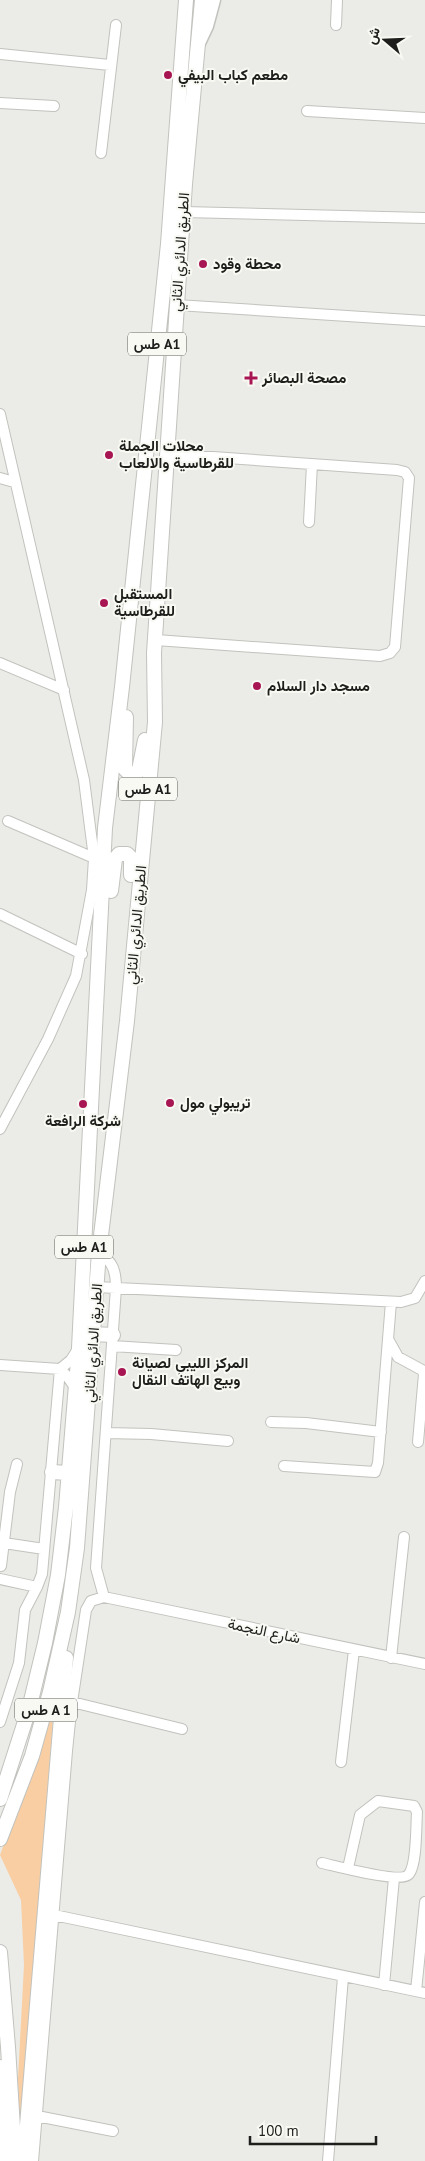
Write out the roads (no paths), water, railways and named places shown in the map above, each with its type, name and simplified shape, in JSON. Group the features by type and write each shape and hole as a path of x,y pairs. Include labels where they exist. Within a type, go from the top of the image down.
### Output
{"highway":[{"name":"الطريق الدائري الثاني","path":"0,1839 21,1788 42,1724 62,1644 74,1576 80,1520 99,1252 127,1021 155,722 155,646 167,457 184,212 202,0"},
{"name":"الطريق الدائري الثاني","path":"0,1798 29,1709 46,1643 61,1550 79,1348 106,818 122,687 168,244 185,2"},
{"path":"155,646 146,737 140,768 135,774 130,774 125,769 126,720 153,433 160,348 160,322"},
{"path":"96,1013 104,984 115,859 119,854 124,853 130,855 132,861 124,980 127,1021"},
{"path":"93,1334 113,1341"},
{"path":"52,1472 68,1473"},
{"path":"24,2161 62,1694 72,1619 74,1576"},
{"path":"0,1952 15,2161"},
{"path":"0,2067 3,2161"}],"main road":[{"path":"198,48 207,26 214,0"}],"street":[{"path":"336,25 337,0"},
{"path":"101,153 116,25"},
{"path":"0,54 110,66"},
{"path":"0,103 54,106"},
{"path":"307,111 425,118"},
{"path":"184,212 425,218"},
{"path":"177,306 425,321"},
{"path":"0,414 14,482 84,780 94,858 92,890 82,954 76,976 64,1004 0,1129"},
{"path":"155,646 380,656 390,653 395,647 409,478 405,472 397,470 213,457 167,457"},
{"path":"309,522 312,464"},
{"path":"0,478 14,482"},
{"path":"0,663 64,690"},
{"path":"8,821 94,858"},
{"path":"0,914 82,954"},
{"path":"33,2161 72,1702 86,1610 91,1600 104,1598 96,1568 116,1276 112,1263 99,1252"},
{"path":"96,1287 408,1302 415,1298 425,1281"},
{"path":"284,1466 374,1473 378,1463 391,1302"},
{"path":"388,1339 398,1358 422,1370 424,1374 418,1442"},
{"path":"113,1341 176,1350"},
{"path":"0,1722 19,1663 25,1610 42,1574 60,1369 71,1360 79,1348"},
{"path":"0,1365 60,1369 68,1376 76,1388"},
{"path":"271,1422 306,1422 381,1432"},
{"path":"106,1433 151,1434 228,1441"},
{"path":"1,1566 12,1485 17,1464"},
{"path":"0,1482 12,1485"},
{"path":"391,1658 404,1537"},
{"path":"4,1543 44,1549"},
{"path":"0,1579 37,1587"},
{"name":"شارع النجمة","path":"104,1598 425,1664"},
{"path":"340,1762 354,1650"},
{"path":"72,1702 182,1729"},
{"path":"322,1862 348,1868 394,1878 405,1877 410,1874 413,1865 417,1812 414,1806 378,1801 360,1815 348,1868"},
{"path":"384,1985 394,1878"},
{"path":"54,1915 420,1992 425,1902"},
{"path":"328,2161 343,1977"},
{"path":"37,2116 113,2131"}],"place":[{"name":"مطعم كباب البيفي","path":"168,75"},
{"name":"محطة وقود","path":"203,264"},
{"name":"مصحة البصائر","path":"251,378"},
{"name":"محلات الجملة للقرطاسية والالعاب","path":"109,455"},
{"name":"المستقبل للقرطاسية","path":"104,603"},
{"name":"مسجد دار السلام","path":"257,686"},
{"name":"تريبولي مول","path":"170,1103"},
{"name":"شركة الرافعة","path":"83,1104"},
{"name":"المركز الليبي لصيانة وبيع الهاتف النقال","path":"122,1372"}]}
